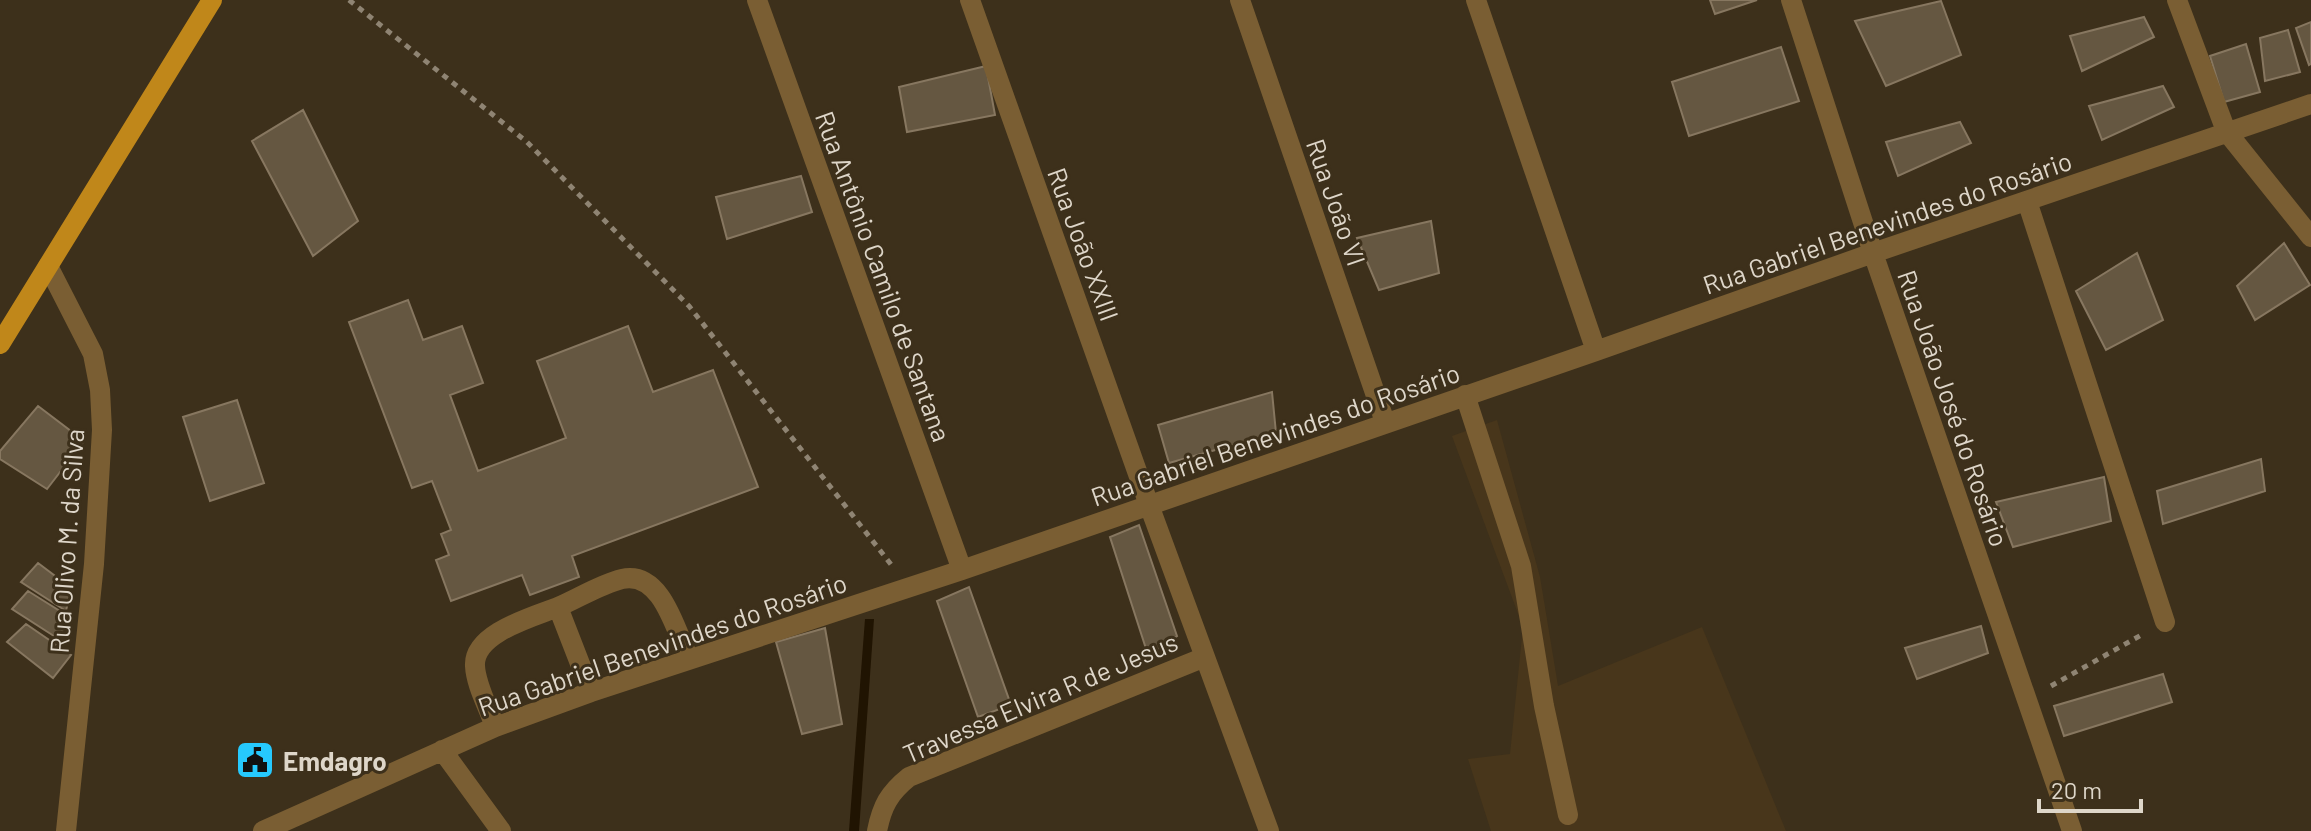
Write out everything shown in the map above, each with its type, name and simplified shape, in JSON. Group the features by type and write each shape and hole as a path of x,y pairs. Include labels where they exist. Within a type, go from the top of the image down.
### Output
{"main road":[{"path":"0,344 212,0"}],"street":[{"name":"Rua Antônio Camilo de Santana","path":"757,0 962,570"},
{"name":"Rua João XXIII","path":"970,0 1149,505 1269,831"},
{"name":"Rua João VI","path":"1240,0 1385,422"},
{"path":"1476,0 1596,351"},
{"name":"Rua João José do Rosário","path":"1791,0 1873,253 2072,831"},
{"path":"2177,0 2226,131 2311,237"},
{"name":"Rua Gabriel Benevindes do Rosário","path":"263,831 495,727 591,692 962,570 2311,104"},
{"path":"2027,201 2165,622"},
{"name":"Rua Olivo M. da Silva","path":"48,266 93,354 100,390 102,430 94,564 66,831"},
{"path":"1465,395 1521,566 1544,706 1568,815"},
{"path":"495,727 475,670 475,655 483,643 496,634 621,579 635,578 649,583 659,595 689,659"},
{"path":"558,607 591,692"},
{"name":"Travessa Elvira R de Jesus","path":"877,831 882,809 891,792 909,777 1205,657"},
{"path":"442,750 501,831"}],"path":[{"path":"349,0 527,142 689,306 909,587"},
{"path":"2026,699 2165,622"}],"shaded area":[{"path":"1497,420 1540,577 1558,686 1702,627 1786,831 1491,831 1468,759 1510,754 1523,627 1452,436"},
{"path":"865,619 874,619 859,831 849,831"}],"building":[{"path":"1710,0 1757,0 1715,14"},
{"path":"1941,1 1961,55 1886,86 1855,21"},
{"path":"2144,17 2154,37 2082,71 2070,36"},
{"path":"2311,22 2311,64 2309,65 2296,28"},
{"path":"2288,30 2300,72 2265,81 2260,38"},
{"path":"2246,44 2260,92 2224,102 2210,56"},
{"path":"1781,47 1799,101 1689,136 1672,82"},
{"path":"986,66 995,115 907,132 899,87"},
{"path":"2163,86 2174,107 2102,140 2089,106"},
{"path":"303,110 358,221 313,256 252,141"},
{"path":"1960,122 1971,143 1898,176 1886,142"},
{"path":"801,176 812,212 727,239 716,197"},
{"path":"1431,221 1439,273 1379,290 1357,238"},
{"path":"2284,243 2310,285 2255,320 2237,286"},
{"path":"2137,253 2163,320 2106,350 2076,291"},
{"path":"408,300 423,340 462,326 483,383 450,395 478,471 566,438 537,361 628,326 653,392 713,370 758,487 572,556 579,577 530,595 522,575 451,601 436,560 449,555 441,534 451,530 432,481 412,488 349,322"},
{"path":"1272,392 1276,433 1169,463 1158,425"},
{"path":"237,400 264,483 210,501 183,417"},
{"path":"38,406 84,441 47,489 0,459 0,451"},
{"path":"2261,459 2265,491 2163,524 2157,491"},
{"path":"2104,477 2111,521 2013,547 1996,502"},
{"path":"1139,525 1177,636 1148,655 1110,537"},
{"path":"38,563 71,588 66,611 21,582"},
{"path":"969,587 1011,705 978,717 937,601"},
{"path":"28,591 71,618 57,638 12,609"},
{"path":"26,624 71,655 53,678 7,642"},
{"path":"1981,626 1988,653 1917,679 1905,648"},
{"path":"825,628 842,724 802,734 776,642"},
{"path":"2163,674 2172,702 2064,736 2054,706"}],"place":[{"name":"Emdagro","path":"255,760"}]}
